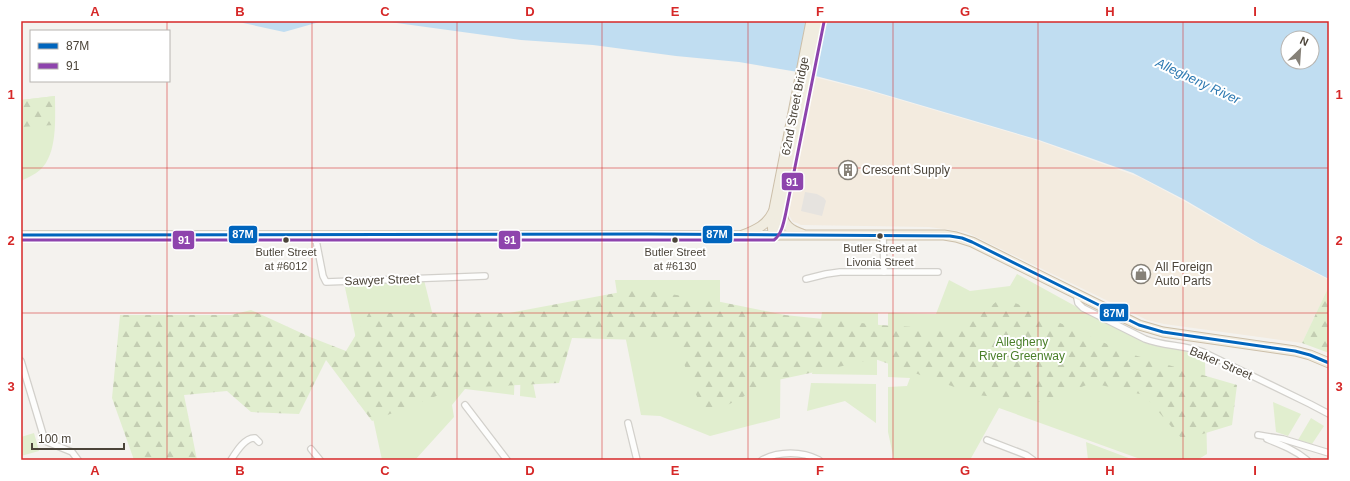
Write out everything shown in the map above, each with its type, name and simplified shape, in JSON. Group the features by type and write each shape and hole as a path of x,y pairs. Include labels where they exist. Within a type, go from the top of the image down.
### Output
{"highway":[{"name":"62nd Street Bridge","path":"773,235 811,21"},
{"name":"62nd Street Bridge","path":"778,210 819,21"},
{"path":"743,235 776,221 804,235"},
{"path":"773,235 950,236 962,238 1139,325 1157,331 1295,351 1310,354 1329,363"}],"main road":[{"path":"21,235 773,235"}],"street":[{"name":"Sawyer Street","path":"315,235 323,276 326,282 486,276"},
{"path":"883,235 884,272"},
{"path":"806,279 833,272 938,272"},
{"name":"Baker Street","path":"1076,293 1078,303 1083,308 1145,340 1155,343 1186,347 1203,352 1329,414"},
{"path":"21,360 45,441 72,452 78,460"},
{"path":"465,405 507,460"},
{"path":"628,423 637,460"},
{"path":"1307,460 1289,447 1258,435 1283,439 1329,453"},
{"path":"231,460 246,441 255,438 259,442"},
{"path":"987,440 1026,455 1034,460"},
{"path":"311,449 320,460"},
{"path":"762,460 779,454 795,453 819,460"}],"shaded area":[{"path":"814,77 866,90 1039,141 1139,177 1255,242 1329,280 1329,286 1302,343 1164,324 1147,320 966,232 929,227 801,225 793,222 789,215 789,205"},
{"path":"805,192 817,194 824,198 826,201 822,216 801,211"}],"green space":[{"path":"55,96 55,125 53,145 50,155 40,170 21,181 21,100"},
{"path":"55,96 54,125 21,127 21,100"},
{"name":"Allegheny River Greenway","path":"1017,274 1106,323 1154,345 1178,348 1205,361 1207,454 1197,460 1143,460 999,408 970,460 894,460 888,432 888,387 907,386 910,378 888,377 888,313 936,314 949,280 970,291 1010,286"},
{"path":"424,280 434,320 515,363 514,395 465,389 452,405 454,417 415,460 382,460 344,283"},
{"path":"615,280 720,280 720,306 619,307"},
{"path":"1329,286 1329,353 1302,343"},
{"path":"637,289 716,301 785,315 880,325 962,330 1002,297 1127,353 1237,385 1232,425 1183,440 1144,395 1092,383 1041,402 977,395 875,359 773,381 705,417 675,341 572,338 559,383 457,388 372,421 326,360 299,414 251,412 227,391 184,395 197,460 134,460 112,398 120,315 231,315 251,310 310,337 346,351 369,313 509,313"},
{"path":"822,312 878,313 878,340 818,339"},
{"path":"621,315 781,316 780,418 710,436 660,416 641,415"},
{"path":"817,347 877,348 877,375 812,374"},
{"path":"521,363 529,363 536,398 520,396"},
{"path":"811,383 876,384 876,423 845,401 807,411"},
{"path":"1273,402 1301,414 1288,436 1276,432"},
{"path":"1311,418 1324,426 1312,444 1298,440"},
{"path":"34,433 39,451 21,456 21,437"},
{"path":"1086,442 1134,460 1088,460"}],"water":[{"path":"234,21 323,21 284,32"},
{"name":"Allegheny River","path":"382,21 1329,21 1329,279 1260,244 1185,200 1133,173 1039,140 866,89 804,73 739,62 676,56 593,45 521,40"}],"transit line":[{"name":"91","path":"21,240 774,240 781,231 784,219 824,22"},
{"name":"87M","path":"21,235 648,234 950,236 962,238 972,242 1139,325 1163,332 1295,351 1310,355 1329,363"}],"place":[{"name":"Crescent Supply","path":"848,170"},
{"name":"Butler Street at Livonia Street","path":"880,236"},
{"name":"Butler Street at #6012","path":"286,240"},
{"name":"Butler Street at #6130","path":"675,240"},
{"name":"All Foreign Auto Parts","path":"1141,274"}]}
